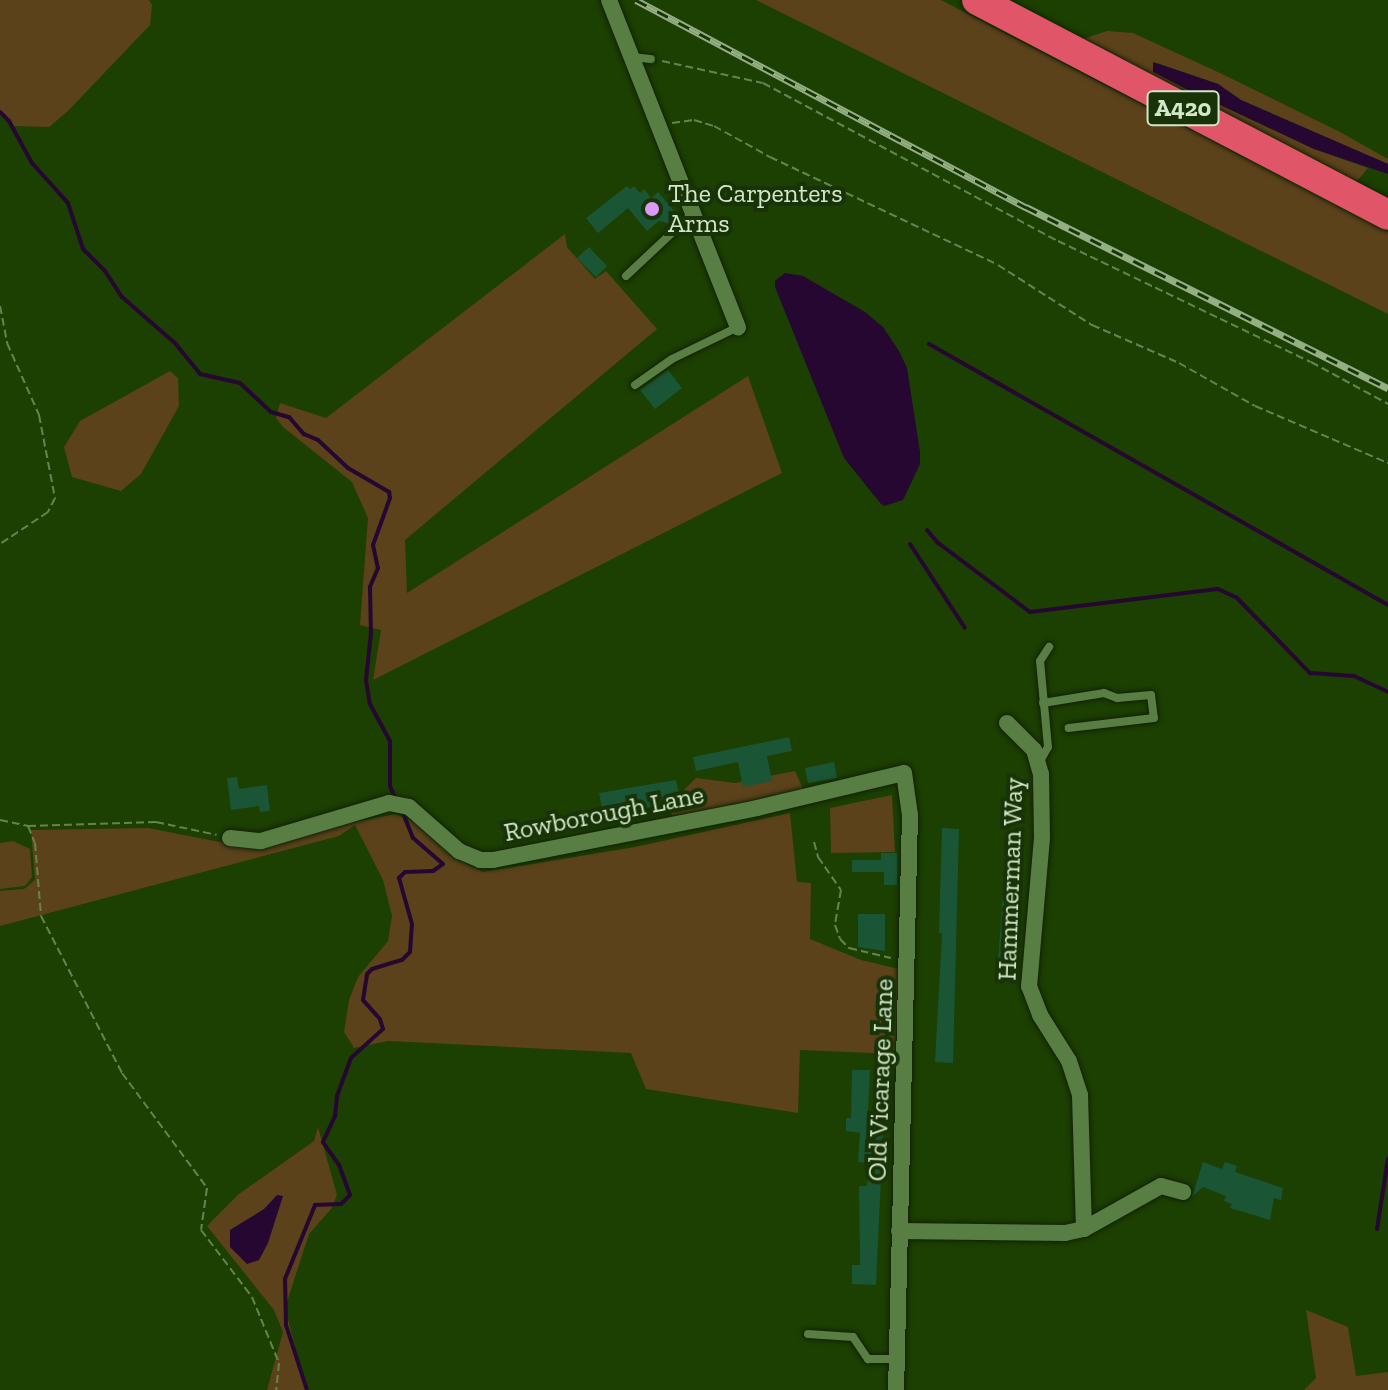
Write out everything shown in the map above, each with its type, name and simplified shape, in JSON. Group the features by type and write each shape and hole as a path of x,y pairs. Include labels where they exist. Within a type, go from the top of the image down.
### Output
{"highway":[{"name":"A420","path":"977,0 1388,215"}],"street":[{"path":"609,0 738,327"},
{"name":"Hammerman Way","path":"1007,723 1027,740 1039,763 1042,838 1029,986 1040,1015 1069,1061 1080,1095 1084,1229"},
{"name":"Rowborough Lane","path":"230,838 261,841 396,803 459,851 480,860 493,860 757,808 904,773"},
{"name":"Old Vicarage Lane","path":"896,1390 910,815 904,773"},
{"path":"899,1231 1050,1234 1084,1229 1161,1186 1183,1192"}],"lane":[{"path":"632,57 651,59"},
{"path":"626,276 693,213"},
{"path":"635,385 672,359 738,327"},
{"path":"1039,763 1048,747 1040,661 1049,647"},
{"path":"1043,703 1104,693 1117,698 1151,695 1154,718 1069,728"},
{"path":"808,1334 853,1337 868,1359 896,1359"}],"path":[{"path":"651,59 763,83 1058,241 1311,362 1388,404"},
{"path":"660,129 680,121 694,120 714,126 770,157 998,265 1092,325 1179,363 1255,406 1388,463"},
{"path":"0,306 11,355 39,415 55,498 48,512 0,544"},
{"path":"0,822 28,826 156,822 230,838"},
{"path":"28,826 35,843 41,916 122,1073 207,1188 201,1230 252,1297 279,1363 276,1390"},
{"path":"814,842 818,857 841,890 835,925 840,939 849,948 908,960"}],"shaded area":[{"path":"0,0 149,0 152,5 150,25 68,111 49,127 14,126 0,110"},
{"path":"756,0 941,0 1388,232 1388,314"},
{"path":"1107,31 1133,33 1220,73 1340,132 1388,159 1388,164 1241,100 1218,84 1157,63 1184,88 1314,149 1368,168 1352,187 1080,40"},
{"path":"1153,62 1218,84 1241,100 1388,164 1388,174 1314,149 1184,88 1153,72"},
{"path":"565,234 567,247 595,279 606,271 657,329 405,540 407,593 748,376 782,473 373,680 381,630 360,625 368,518 352,482 276,418 280,403 326,418"},
{"path":"785,273 803,276 865,312 883,327 899,351 907,368 920,452 920,464 903,500 884,506 881,504 844,458 775,287 775,281"},
{"path":"170,371 178,378 179,406 141,474 121,491 72,477 64,447 80,421"},
{"path":"795,771 804,791 672,816 669,799 679,795 696,778 735,783"},
{"path":"892,795 895,852 831,853 830,808"},
{"path":"790,813 797,882 811,883 810,939 861,960 899,969 895,1054 800,1050 798,1113 646,1089 631,1053 388,1041 354,1048 344,1032 349,1000 358,977 388,941 392,916 383,880 355,825 339,836 0,926 0,891 24,889 35,880 31,830 148,828 235,845 396,814 416,823 461,861 483,872 635,847"},
{"path":"13,841 30,849 32,877 25,886 0,889 0,843"},
{"path":"318,1127 337,1195 331,1209 309,1234 285,1308 306,1390 267,1390 283,1332 274,1310 207,1226 239,1194 314,1141"},
{"path":"277,1195 283,1196 268,1243 259,1260 247,1264 230,1247 230,1230 264,1209"},
{"path":"1306,1310 1348,1327 1356,1376 1388,1372 1388,1390 1304,1390 1316,1378"}],"building":[{"name":"The Carpenters Arms","path":"627,186 630,189 634,186 640,193 644,189 651,198 658,192 679,217 672,224 659,221 647,231 628,208 598,233 586,218"},
{"path":"589,247 607,266 596,277 577,258"},
{"path":"668,370 682,388 655,409 640,390"},
{"path":"789,737 792,751 767,756 772,781 743,787 738,762 696,771 693,757"},
{"path":"834,762 837,778 808,783 805,768"},
{"path":"237,777 239,789 267,785 270,811 260,812 259,806 231,810 227,778"},
{"path":"676,780 679,795 655,801 656,806 625,813 621,803 602,808 599,793"},
{"path":"942,828 959,829 953,1063 935,1062 942,933 939,933"},
{"path":"881,853 897,853 897,885 884,885 884,872 852,872 852,860 881,860"},
{"path":"1004,878 1022,879 1015,977 997,976"},
{"path":"858,914 885,914 885,951 858,947"},
{"path":"852,1070 870,1070 867,1133 883,1134 876,1285 852,1284 852,1265 860,1265 859,1186 867,1186 869,1163 858,1162 860,1133 846,1131 846,1118 851,1118"},
{"path":"1203,1162 1222,1169 1225,1162 1237,1166 1235,1172 1283,1188 1281,1200 1274,1198 1270,1220 1230,1208 1232,1204 1224,1201 1226,1196 1203,1187 1192,1197"}],"waterway":[{"path":"0,112 9,121 32,163 68,203 83,249 105,271 122,297 175,343 200,374 240,383 271,412 289,417 304,434 318,440 348,468 389,492 390,498 373,545 378,568 370,587 371,633 366,680 370,704 390,741 390,786 395,798"},
{"path":"929,344 1388,605"},
{"path":"927,530 937,542 1030,612 1218,589 1237,598 1310,673 1354,676 1388,692"},
{"path":"910,544 965,628"},
{"path":"307,1390 286,1325 285,1279 315,1205 341,1204 350,1195 339,1165 323,1142 335,1116 337,1096 351,1058 383,1029 380,1019 363,1000 367,974 372,969 402,960 410,952 412,924 399,878 405,872 433,871 443,864 413,838 401,809"},
{"path":"1377,1229 1388,1159"}],"railway":[{"path":"636,0 1026,207 1388,388"}],"place":[{"name":"The Carpenters Arms","path":"652,209"}]}
